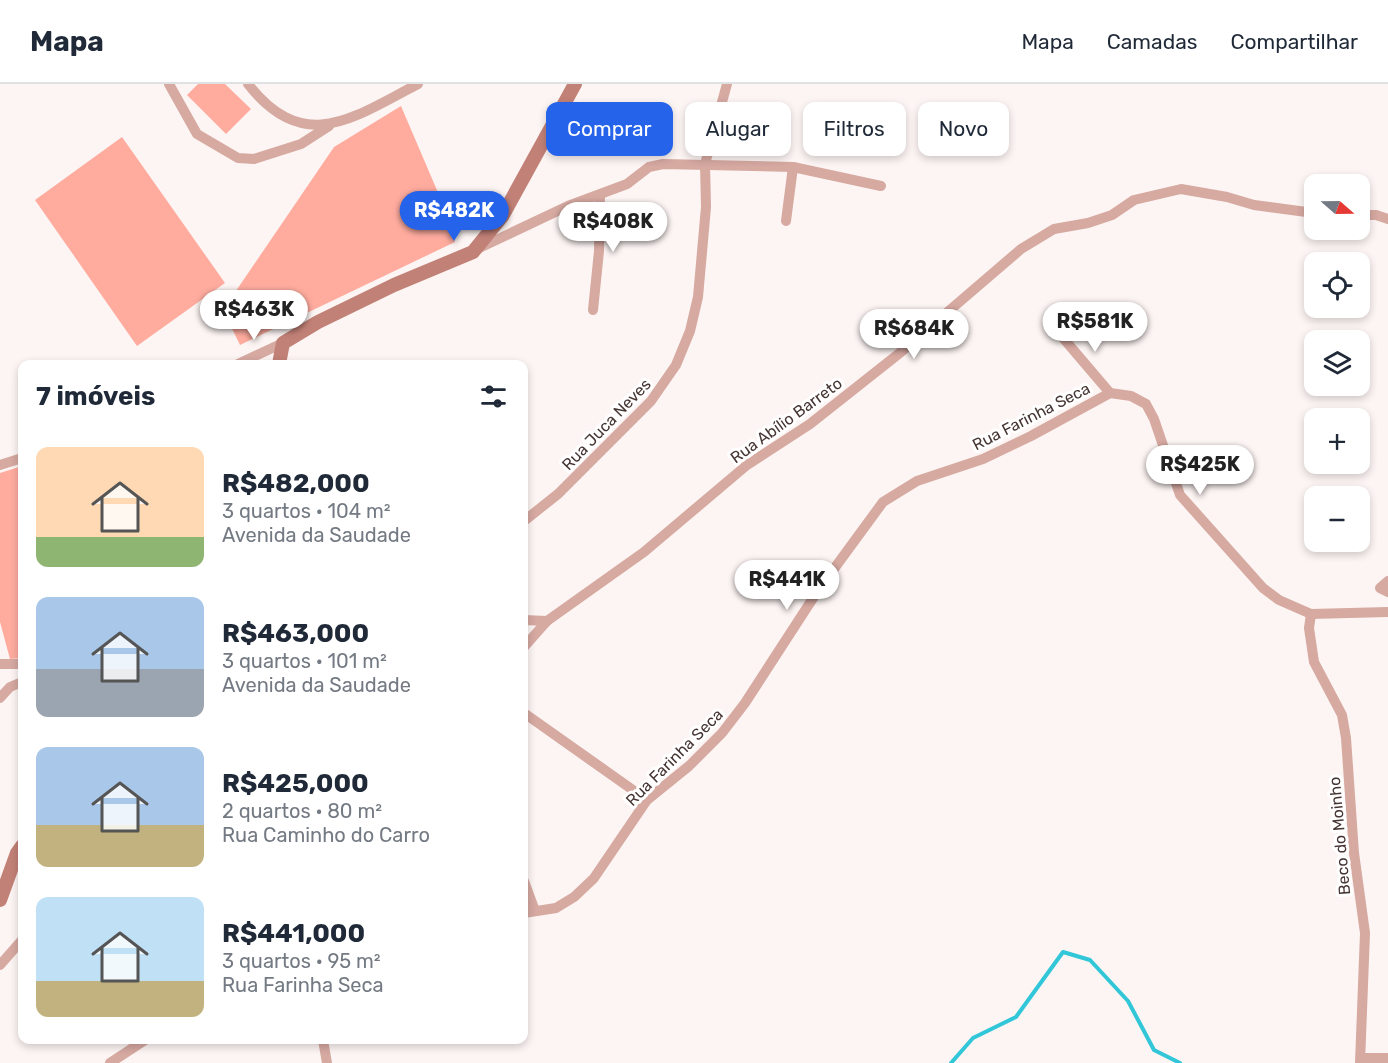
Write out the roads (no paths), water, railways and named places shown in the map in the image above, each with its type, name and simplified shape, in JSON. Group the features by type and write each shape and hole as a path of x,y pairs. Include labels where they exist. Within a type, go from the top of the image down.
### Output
{"street":[{"path":"169,84 197,134 238,158 254,159 301,144 329,126 361,114 418,84"},
{"path":"249,84 272,111 296,123 329,126"},
{"path":"472,252 503,215 575,84"},
{"name":"Rua Juca Neves","path":"528,518 558,494 651,401 676,365 690,331 698,297 706,215 705,164 727,84"},
{"path":"246,360 394,285 472,252 536,219 627,184 649,167 663,164 705,164 793,167 880,186"},
{"path":"786,221 793,167"},
{"name":"Rua Abílio Barreto","path":"528,642 547,621 644,552 747,465 810,424 901,352 1021,249 1054,229 1112,215 1134,200 1181,189 1227,197 1254,205 1304,212"},
{"path":"593,310 599,251 600,195"},
{"path":"1370,215 1388,219"},
{"path":"1058,332 1110,393 1131,396 1146,404 1154,419 1180,495 1263,588 1279,600 1311,614 1388,612"},
{"path":"280,360 282,343"},
{"name":"Rua Farinha Seca","path":"528,912 556,908 574,897 594,879 647,801 689,766 722,733 745,703 817,592 883,502 917,481 983,459 1110,393"},
{"path":"0,465 18,459"},
{"name":"Beco do Moinho","path":"1311,614 1309,628 1314,662 1342,715 1346,738 1353,853 1365,933 1360,1061"},
{"path":"528,620 547,621"},
{"path":"0,664 18,664"},
{"path":"0,698 10,687 18,683"},
{"path":"528,716 647,801"},
{"path":"0,900 3,883 18,852"},
{"path":"528,892 535,911"},
{"path":"0,965 18,945"},
{"path":"110,1063 139,1044"},
{"path":"324,1044 327,1063"},
{"path":"1360,1061 1388,1058"}],"waterway":[{"path":"951,1063 973,1038 1016,1017 1063,952 1090,960 1128,1001 1154,1050 1180,1063"}]}
